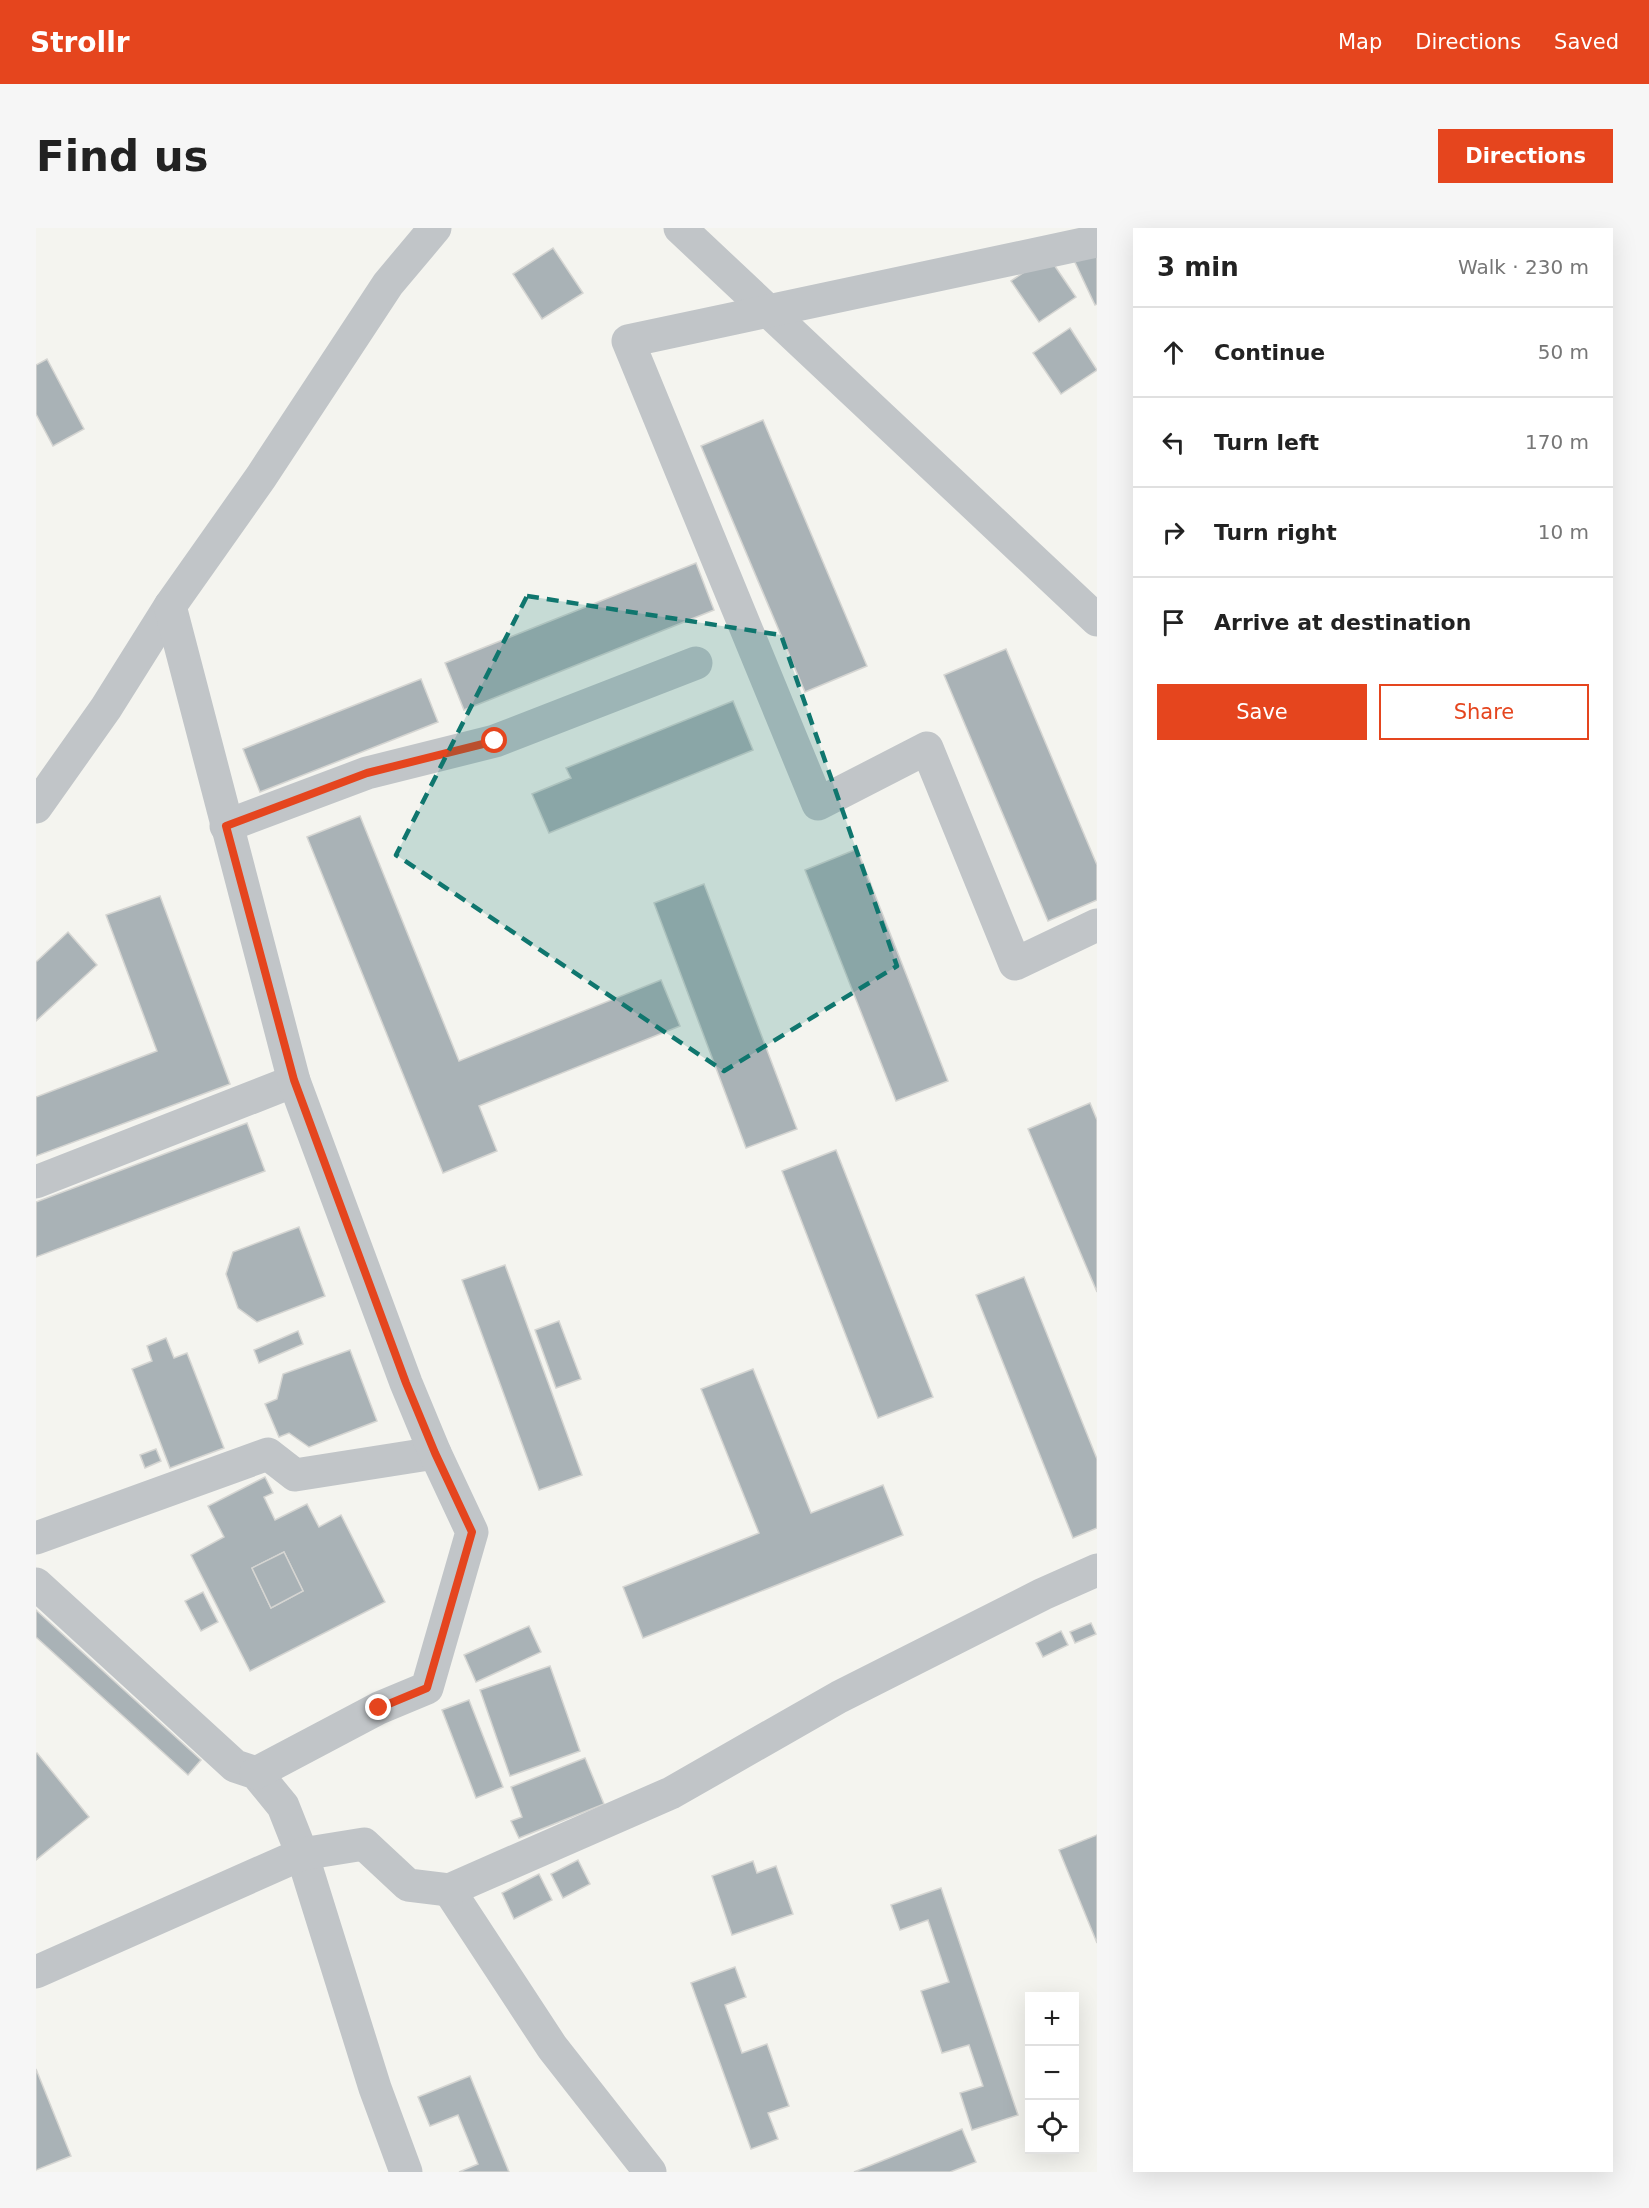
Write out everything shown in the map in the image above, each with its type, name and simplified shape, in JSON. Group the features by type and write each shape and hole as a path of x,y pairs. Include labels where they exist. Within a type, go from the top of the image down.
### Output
{"street":[{"path":"36,807 106,708 170,606 261,477 388,284 435,228"},
{"path":"680,228 1097,620"},
{"path":"1097,241 628,341 818,804 927,748 1015,964 1097,925"},
{"path":"170,606 294,1080 365,1275 435,1453 472,1532 427,1688 379,1708 256,1773"},
{"path":"226,826 367,773 495,741 696,663"},
{"path":"36,1182 294,1080"},
{"path":"36,1538 268,1454 295,1475 435,1453"},
{"path":"36,1972 302,1854 364,1844 408,1885 449,1890 671,1793 839,1697 1043,1594 1097,1570"},
{"path":"36,1584 235,1766 256,1773 283,1806 302,1854 375,2088 406,2172"},
{"path":"449,1890 552,2046 650,2172"}],"highlighted area":[{"path":"527,596 781,635 897,966 724,1071 396,855"}],"building":[{"path":"1097,247 1097,304 1095,305 1073,258"},
{"path":"553,248 583,293 542,319 513,274"},
{"path":"1048,256 1076,297 1039,322 1011,281"},
{"path":"1070,328 1097,370 1061,394 1033,353"},
{"path":"47,359 84,429 53,446 36,414 36,365"},
{"path":"763,420 867,666 805,692 701,446"},
{"path":"696,563 714,610 464,710 445,663"},
{"path":"1006,649 1097,865 1097,900 1048,921 944,675"},
{"path":"421,679 438,722 260,792 243,749"},
{"path":"733,701 753,750 549,833 532,794 571,778 566,768"},
{"path":"360,816 459,1061 661,980 680,1026 479,1106 497,1151 443,1173 307,837"},
{"path":"857,849 948,1081 896,1101 805,870"},
{"path":"704,884 797,1129 746,1148 654,903"},
{"path":"160,896 230,1084 36,1156 36,1097 157,1051 106,915"},
{"path":"68,932 97,965 36,1021 36,962"},
{"path":"1090,1103 1097,1120 1097,1292 1028,1129"},
{"path":"247,1123 265,1171 36,1257 36,1202"},
{"path":"836,1150 933,1397 878,1418 782,1171"},
{"path":"299,1227 325,1296 257,1322 238,1308 226,1274 233,1252"},
{"path":"505,1265 582,1475 539,1490 462,1280"},
{"path":"1024,1277 1097,1459 1097,1528 1073,1538 976,1295"},
{"path":"559,1321 581,1379 556,1388 535,1330"},
{"path":"298,1331 303,1344 259,1363 254,1350"},
{"path":"166,1338 174,1358 187,1353 224,1448 170,1468 132,1369 152,1361 147,1346"},
{"path":"350,1350 377,1421 309,1447 289,1433 279,1437 265,1404 277,1399 283,1374"},
{"path":"753,1369 811,1513 883,1485 903,1535 643,1638 623,1587 759,1533 701,1389"},
{"path":"156,1449 161,1461 145,1468 140,1455"},
{"path":"265,1477 273,1493 264,1497 275,1520 307,1504 319,1527 341,1515 385,1602 250,1671 191,1555 224,1537 208,1506","holes":["284,1552 303,1591 271,1608 252,1568"]},
{"path":"284,1552 303,1591 271,1608 252,1568"},
{"path":"203,1592 218,1622 201,1631 185,1601"},
{"path":"36,1610 201,1760 188,1775 36,1637"},
{"path":"1091,1623 1096,1634 1075,1643 1070,1632"},
{"path":"529,1626 541,1652 476,1682 464,1655"},
{"path":"1061,1631 1068,1645 1043,1657 1036,1643"},
{"path":"550,1666 580,1751 510,1776 480,1690"},
{"path":"469,1700 503,1787 476,1798 442,1710"},
{"path":"36,1754 89,1817 36,1860"},
{"path":"585,1758 604,1804 519,1838 511,1821 522,1817 511,1787"},
{"path":"1097,1835 1097,1943 1059,1850"},
{"path":"578,1860 590,1884 563,1898 551,1874"},
{"path":"753,1861 757,1873 776,1866 793,1914 732,1935 712,1876"},
{"path":"539,1874 552,1900 514,1919 502,1893"},
{"path":"941,1888 1018,2115 972,2130 960,2093 983,2086 969,2045 942,2053 921,1991 949,1982 928,1920 900,1930 891,1905"},
{"path":"735,1967 746,1997 725,2005 742,2053 767,2044 789,2106 768,2113 778,2139 751,2149 691,1983"},
{"path":"36,2069 71,2156 36,2170"},
{"path":"470,2076 509,2172 459,2172 478,2164 458,2115 430,2126 418,2097"},
{"path":"962,2129 976,2162 950,2172 854,2172"}],"route":[{"path":"379,1708 427,1688 450,1615 472,1532 435,1453 406,1383 294,1080 226,826 367,773 495,741"}]}
